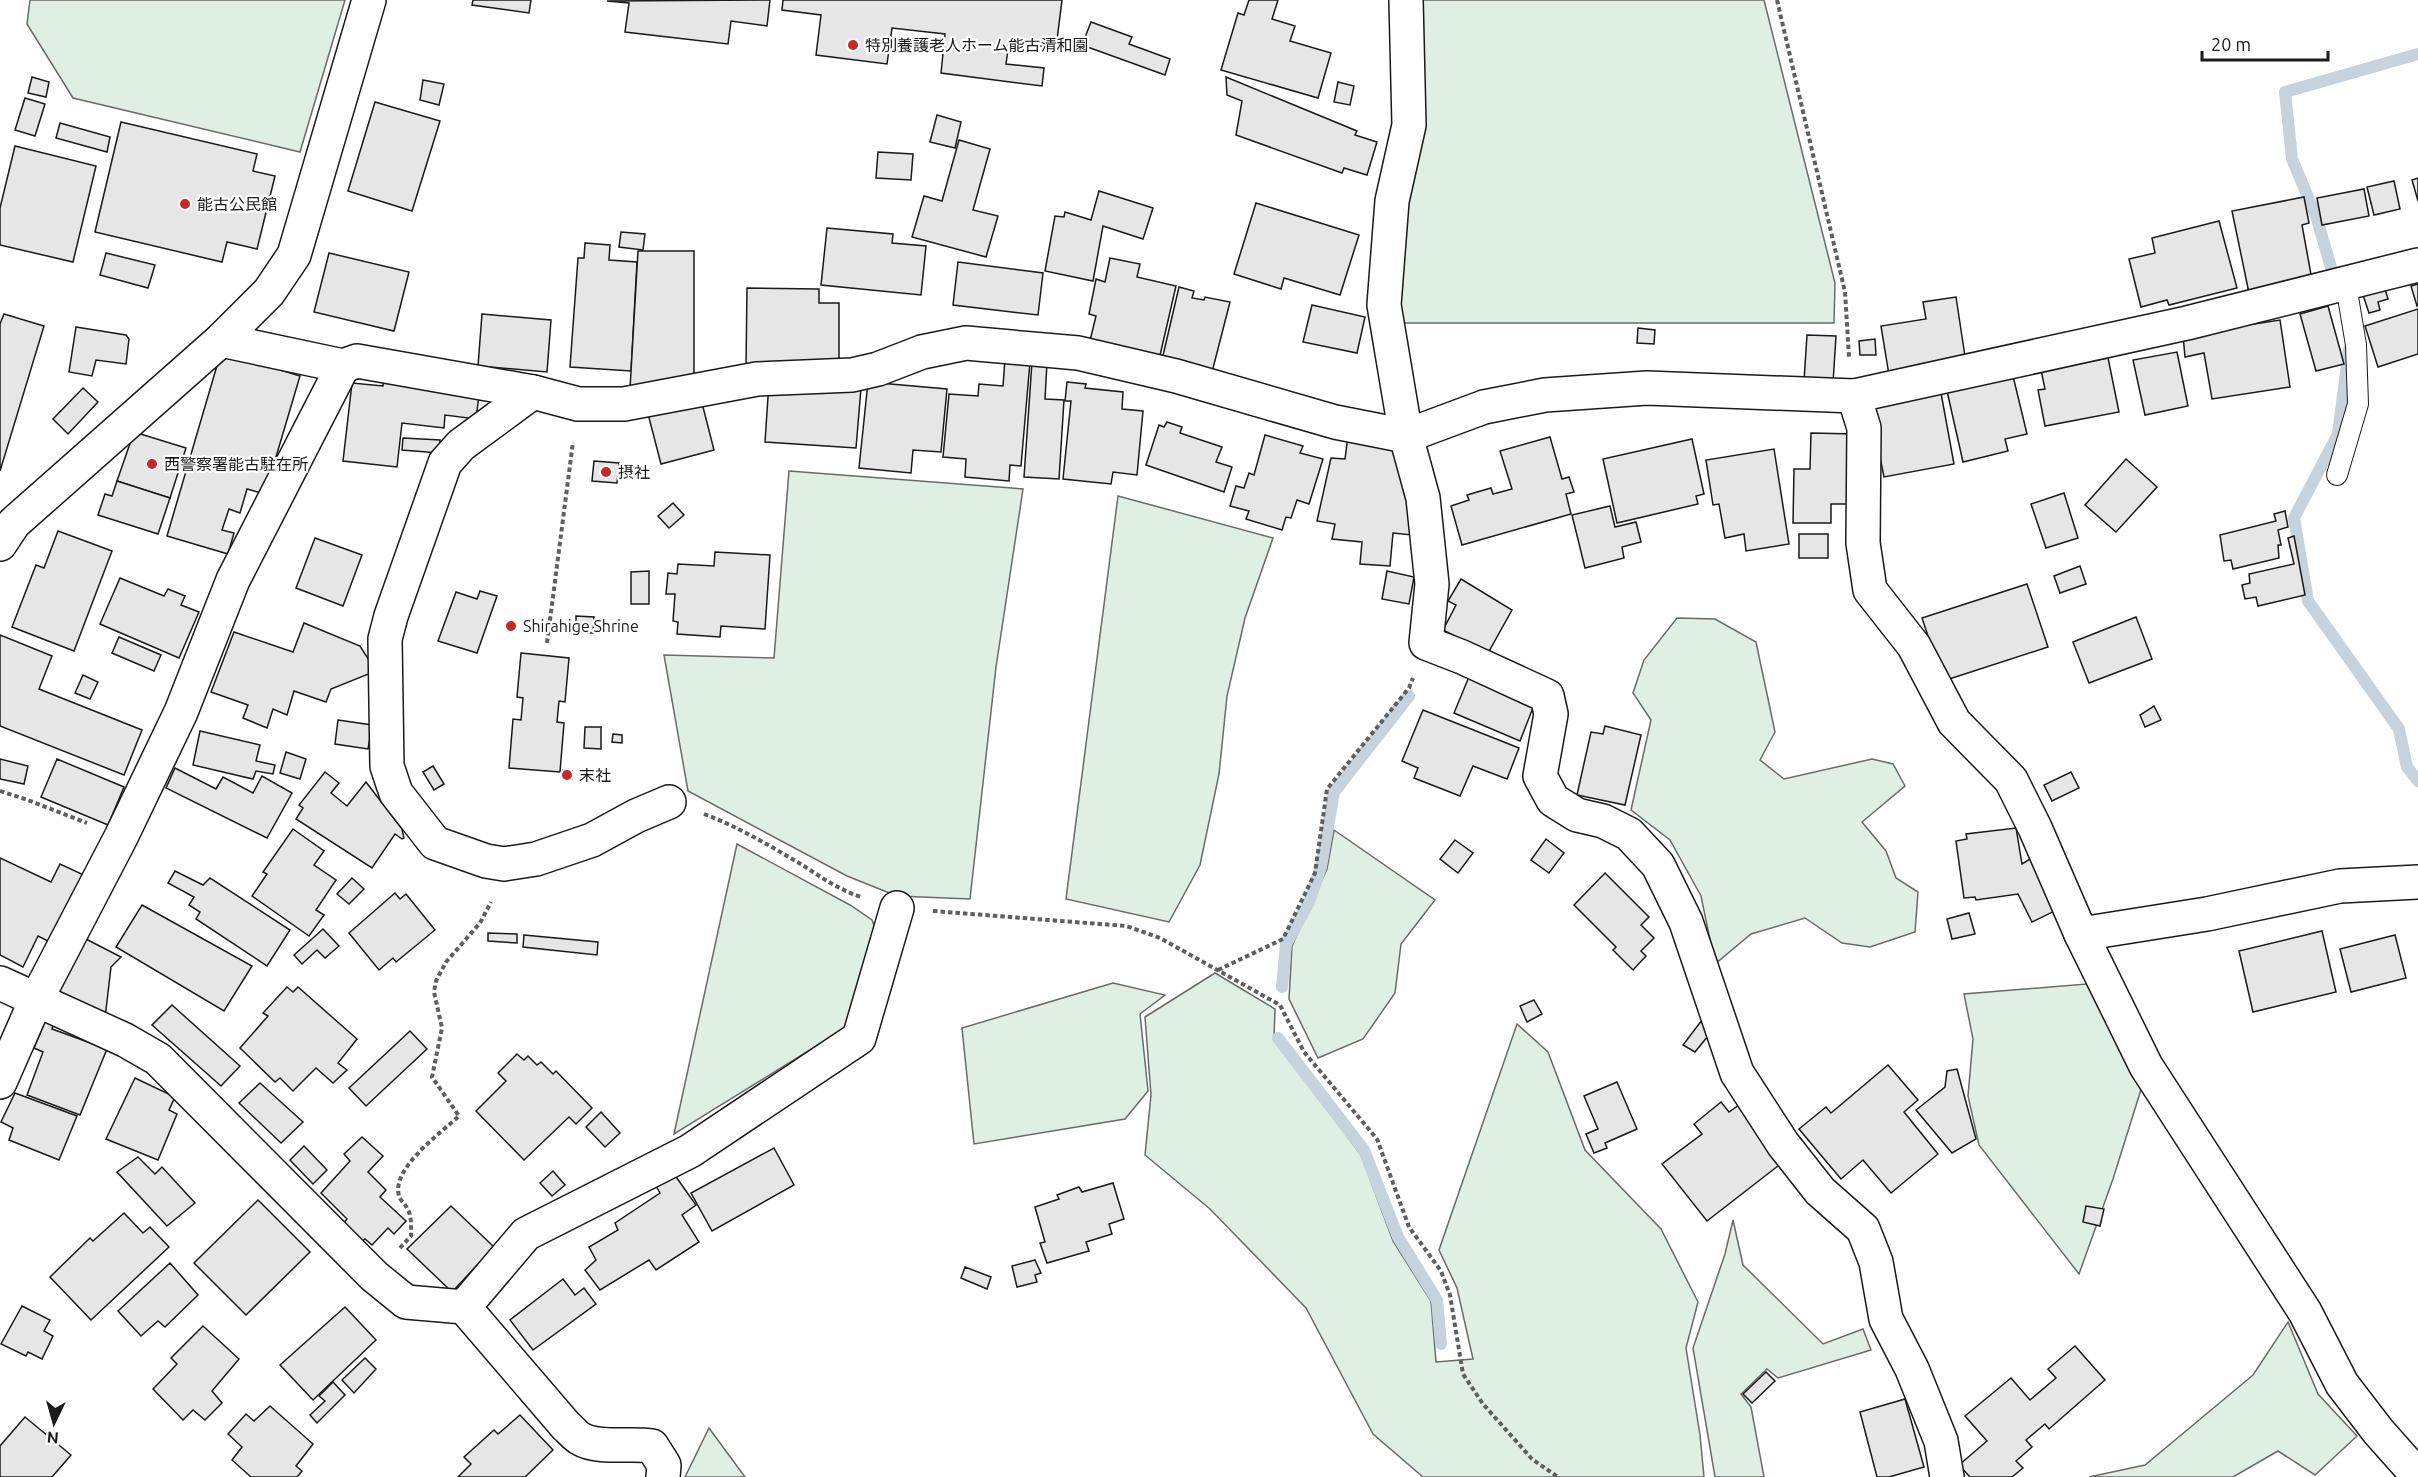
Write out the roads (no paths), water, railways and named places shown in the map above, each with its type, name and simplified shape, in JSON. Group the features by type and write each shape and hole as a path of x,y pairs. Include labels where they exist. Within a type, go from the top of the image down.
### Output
{"street":[{"path":"0,544 14,523 221,340 269,292 294,255 369,0"},
{"path":"1406,0 1409,125 1392,201 1384,305 1406,436 1423,498 1432,585 1426,643 1547,696 1551,714 1540,776 1553,800 1576,815 1604,821 1629,834 1658,865 1686,922 1737,1073 1776,1134 1808,1175 1821,1191 1863,1229 1876,1262 1886,1319 1912,1369 1941,1441 1947,1477"},
{"path":"221,340 343,366 357,361 533,392 578,404 624,404 757,379 852,375 878,369 922,352 966,343 1078,353 1176,376 1335,422 1406,436 1484,407 1545,395 1647,388 1854,396 2187,322 2346,285 2418,265"},
{"path":"0,1083 36,1000 121,837 181,712 233,580 343,366"},
{"path":"533,392 461,445 445,463 385,639 387,766 396,793 435,843 486,861 504,864 536,859 592,840 636,816 669,802"},
{"path":"1854,396 1864,428 1863,543 1870,590 1914,646 1954,722 2011,780 2035,828 2081,934 2146,1066 2304,1312 2342,1384 2378,1431 2418,1476"},
{"path":"2081,934 2207,914 2340,886 2418,882"},
{"path":"464,1307 526,1234 690,1150 859,1038 897,908"},
{"path":"0,983 125,1040 158,1059 374,1276 406,1302 464,1307 566,1426 582,1440 606,1444 636,1443 652,1446 664,1465 663,1477"}],"lane":[{"path":"2337,474 2358,404 2356,345 2346,285"}],"waterway":[{"path":"2335,281 2316,216 2292,159 2285,92 2418,54"},
{"path":"2349,349 2338,434 2294,518 2308,601 2399,729 2407,767 2418,781"},
{"path":"1282,987 1286,944 1309,902 1321,867 1334,792 1409,696"},
{"path":"1278,1038 1364,1150 1398,1237 1437,1300 1441,1344"}],"place":[{"name":"特別養護老人ホーム能古清和園","path":"853,45"},
{"name":"能古公民館","path":"185,204"},
{"name":"西警察署能古駐在所","path":"152,464"},
{"name":"摂社","path":"606,472"},
{"name":"Shirahige Shrine","path":"511,626"},
{"name":"末社","path":"567,775"}]}
